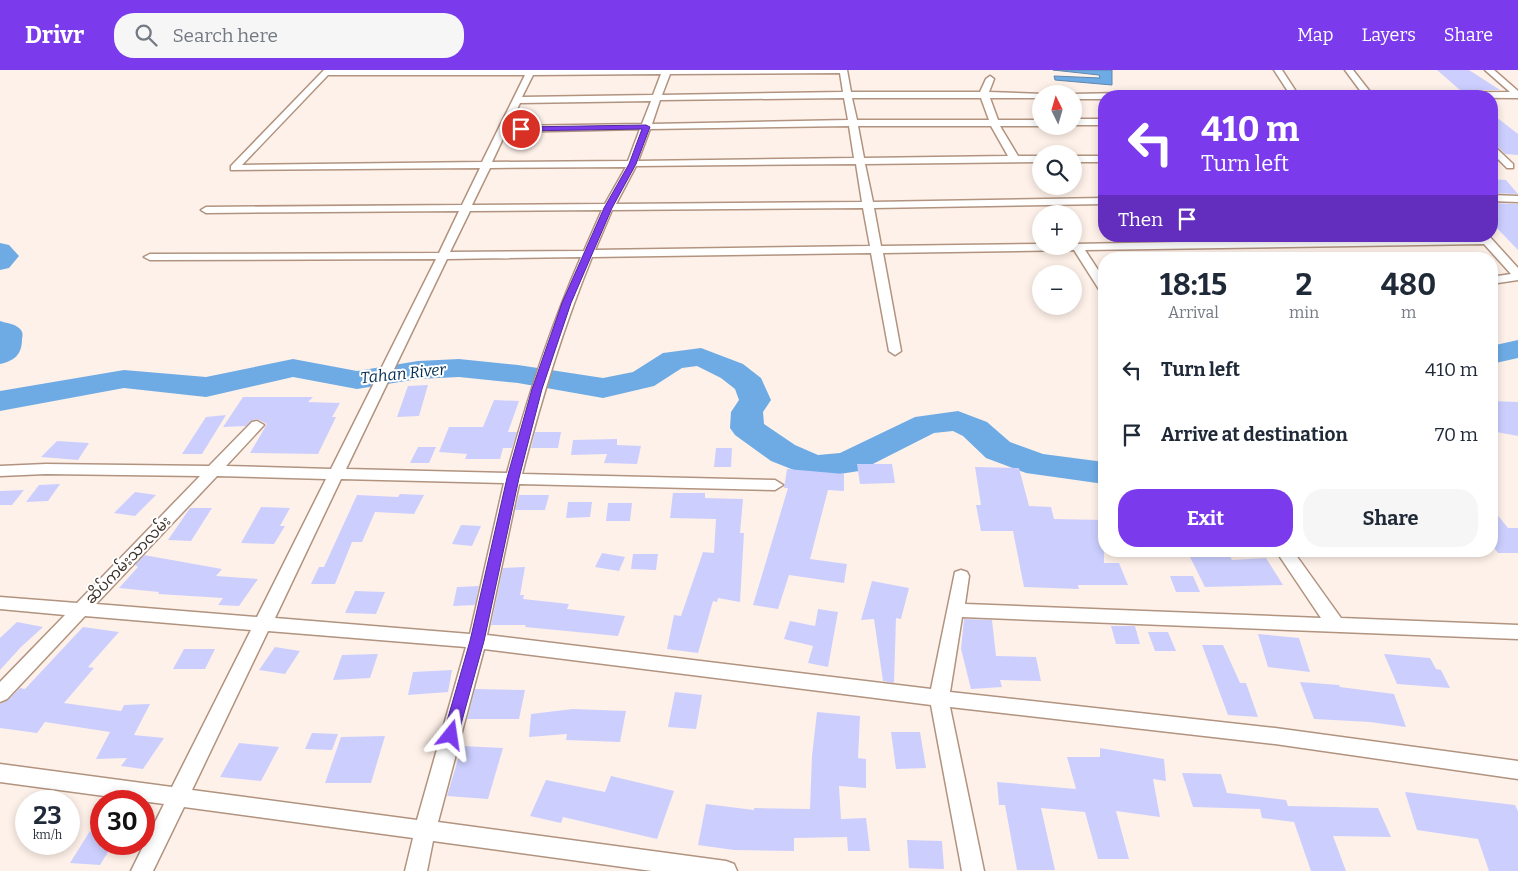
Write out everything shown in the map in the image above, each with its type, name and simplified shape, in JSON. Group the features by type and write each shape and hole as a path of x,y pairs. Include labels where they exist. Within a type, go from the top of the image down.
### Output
{"street":[{"path":"895,351 860,162 848,95 843,70 327,72 234,168 487,165 860,162 1032,160"},
{"path":"1278,70 1291,90"},
{"path":"1348,70 1364,90"},
{"path":"1489,70 1518,95 1498,95"},
{"path":"142,871 443,256 530,71"},
{"path":"416,871 425,830 477,641 513,478 537,389 567,303 608,208 632,164 666,71"},
{"path":"990,80 984,94 994,123 1014,160"},
{"path":"517,100 848,95 1032,95"},
{"path":"1082,96 1098,96"},
{"path":"1082,122 1098,122"},
{"path":"503,130 853,123 1032,123"},
{"path":"1498,152 1514,166"},
{"path":"1082,159 1098,159"},
{"path":"1498,165 1514,166"},
{"path":"1498,198 1518,199"},
{"path":"206,210 465,206 608,208 1098,200"},
{"path":"1082,247 1236,242"},
{"path":"1488,242 1497,252"},
{"path":"150,257 443,256 1032,247"},
{"path":"1498,254 1518,276"},
{"path":"1082,255 1098,279"},
{"path":"1498,280 1518,276"},
{"name":"ဆိပ်ကမ်းသာလမ်း","path":"0,694 257,425"},
{"path":"0,471 46,469 213,471 775,485"},
{"path":"1288,557 1336,625"},
{"path":"961,576 939,698 973,871"},
{"path":"0,603 80,611 477,641 939,698 1275,736 1518,770"},
{"path":"955,610 1518,632"},
{"path":"0,773 726,871"}],"water":[{"path":"1053,70 1112,70 1112,85 1055,80 1054,76 1100,78 1099,75"}],"building":[{"path":"1437,70 1469,70 1500,90 1460,90"},
{"path":"1498,118 1518,134 1518,155 1505,154 1498,147"},
{"path":"1498,179 1506,180 1518,194 1498,193"},
{"path":"1498,203 1518,204 1518,250 1498,229"},
{"path":"428,385 419,416 397,417 408,386"},
{"path":"243,397 313,397 308,402 340,403 332,417 336,417 318,454 250,453 267,424 257,419 251,421 246,426 223,427"},
{"path":"494,400 519,401 508,432 517,432 512,448 503,448 500,459 465,459 467,454 439,452 449,427 483,427"},
{"path":"1498,401 1518,402 1518,436 1498,432"},
{"path":"226,415 202,454 182,454 206,417"},
{"path":"535,432 561,432 558,448 531,448"},
{"path":"617,439 617,445 641,446 637,464 604,463 607,454 571,455 573,440"},
{"path":"57,441 89,443 78,460 41,457"},
{"path":"418,447 436,447 429,463 410,463"},
{"path":"716,448 732,448 731,467 714,467"},
{"path":"857,464 892,464 895,483 860,484"},
{"path":"975,467 1019,468 1029,506 1051,507 1054,519 1098,520 1098,557 1104,557 1104,563 1119,563 1128,585 1078,585 1079,589 1024,587 1013,531 981,531 976,505 981,505"},
{"path":"787,469 844,474 844,491 828,490 810,559 847,564 844,583 789,575 778,609 753,605 788,488 784,488"},
{"path":"60,484 48,501 26,502 39,485"},
{"path":"24,490 12,505 0,505 0,491"},
{"path":"135,492 156,495 135,516 114,513"},
{"path":"673,493 705,493 705,498 743,499 740,533 744,533 740,602 718,598 717,602 713,601 698,653 667,649 674,615 681,616 703,552 714,553 716,519 670,518"},
{"path":"400,494 424,495 414,514 375,512 362,542 352,542 335,584 311,584 319,567 324,567 357,495 398,497"},
{"path":"519,495 549,495 545,510 515,510"},
{"path":"568,502 592,502 590,517 566,518"},
{"path":"608,503 632,503 630,521 606,521"},
{"path":"261,507 290,508 280,526 285,526 274,544 241,543"},
{"path":"190,508 212,508 191,541 168,540"},
{"path":"1498,516 1508,528 1518,528 1518,553 1498,553"},
{"path":"461,525 481,526 472,546 452,544"},
{"path":"602,553 625,557 619,571 595,567"},
{"path":"633,554 658,554 656,570 631,569"},
{"path":"144,555 222,569 216,576 258,579 239,606 218,605 223,598 158,594 159,592 119,588 138,567 135,565"},
{"path":"1190,557 1230,557 1232,560 1266,558 1283,585 1205,587"},
{"path":"525,567 520,595 524,595 523,599 569,604 567,609 625,616 618,636 525,627 526,625 491,625 503,568"},
{"path":"1170,576 1193,576 1200,592 1176,592"},
{"path":"872,581 909,588 901,619 896,618 894,683 883,681 874,619 861,620"},
{"path":"479,586 475,605 453,606 457,587"},
{"path":"355,591 385,592 376,614 345,613"},
{"path":"818,609 838,612 828,667 808,663 813,646 784,639 790,621 815,626"},
{"path":"964,619 992,620 996,656 1036,657 1041,681 1000,680 1002,687 971,689 961,649"},
{"path":"17,622 43,627 0,670 0,638"},
{"path":"1111,626 1135,626 1140,644 1116,644"},
{"path":"83,627 119,632 88,667 94,668 64,703 121,711 124,705 150,704 134,735 164,738 143,769 121,766 127,758 96,759 110,732 45,722 37,733 0,728 0,704 8,700 20,688 25,689"},
{"path":"1148,632 1168,632 1176,651 1155,651"},
{"path":"1258,634 1299,638 1310,672 1268,667"},
{"path":"1202,645 1223,645 1240,683 1246,683 1258,717 1228,715"},
{"path":"275,647 300,651 285,674 259,670"},
{"path":"184,649 215,649 205,669 173,669"},
{"path":"378,654 370,678 333,680 342,655"},
{"path":"1384,654 1430,658 1436,669 1441,670 1450,688 1397,684"},
{"path":"452,670 448,692 408,695 413,672"},
{"path":"1300,682 1339,685 1340,687 1394,694 1406,727 1370,722 1314,719"},
{"path":"475,689 525,690 519,719 467,719"},
{"path":"675,692 702,695 696,729 668,727"},
{"path":"573,709 626,711 620,742 566,740 567,734 529,737 531,714"},
{"path":"817,712 860,716 858,758 866,759 866,788 839,786 841,819 866,818 870,851 848,851 847,837 794,838 794,851 734,850 698,845 706,804 754,810 754,808 810,809 812,756"},
{"path":"891,732 920,732 926,768 896,769"},
{"path":"312,733 338,734 332,750 305,749"},
{"path":"385,736 371,783 325,783 341,737"},
{"path":"239,743 279,747 261,781 220,777"},
{"path":"462,746 503,748 488,799 447,796"},
{"path":"1100,748 1164,759 1166,781 1153,779 1160,817 1116,811 1129,859 1098,859 1085,812 1041,808 1055,870 1017,870 1005,805 999,805 997,782 1076,789 1067,757 1100,757"},
{"path":"1182,773 1221,774 1227,793 1286,800 1288,806 1378,808 1391,837 1333,836 1346,871 1311,871 1294,822 1262,818 1260,809 1193,807"},
{"path":"611,776 674,791 657,839 563,817 561,823 530,816 546,780 605,792"},
{"path":"1405,792 1515,805 1518,811 1518,871 1489,871 1478,839 1417,830"},
{"path":"90,831 90,855 106,855 100,865 70,863 75,855 80,855 80,847"},
{"path":"907,840 942,841 944,869 909,868"}],"waterway":[{"name":"Tahan River","path":"0,251 6,256 0,262"},
{"name":"Tahan River","path":"0,330 8,333 7,349 0,355"},
{"name":"Tahan River","path":"1498,353 1518,349"},
{"name":"Tahan River","path":"0,401 124,379 206,387 293,368 357,380 418,370 459,368 518,374 603,388 643,379 674,359 701,357 732,371 750,385 755,400 747,412 747,428 783,453 814,467 847,463 927,424 958,421 975,429 998,450 1038,465 1098,472"}],"route":[{"path":"451,735 477,641 513,478 537,389 567,303 608,208 632,164 646,127 521,129"}]}
